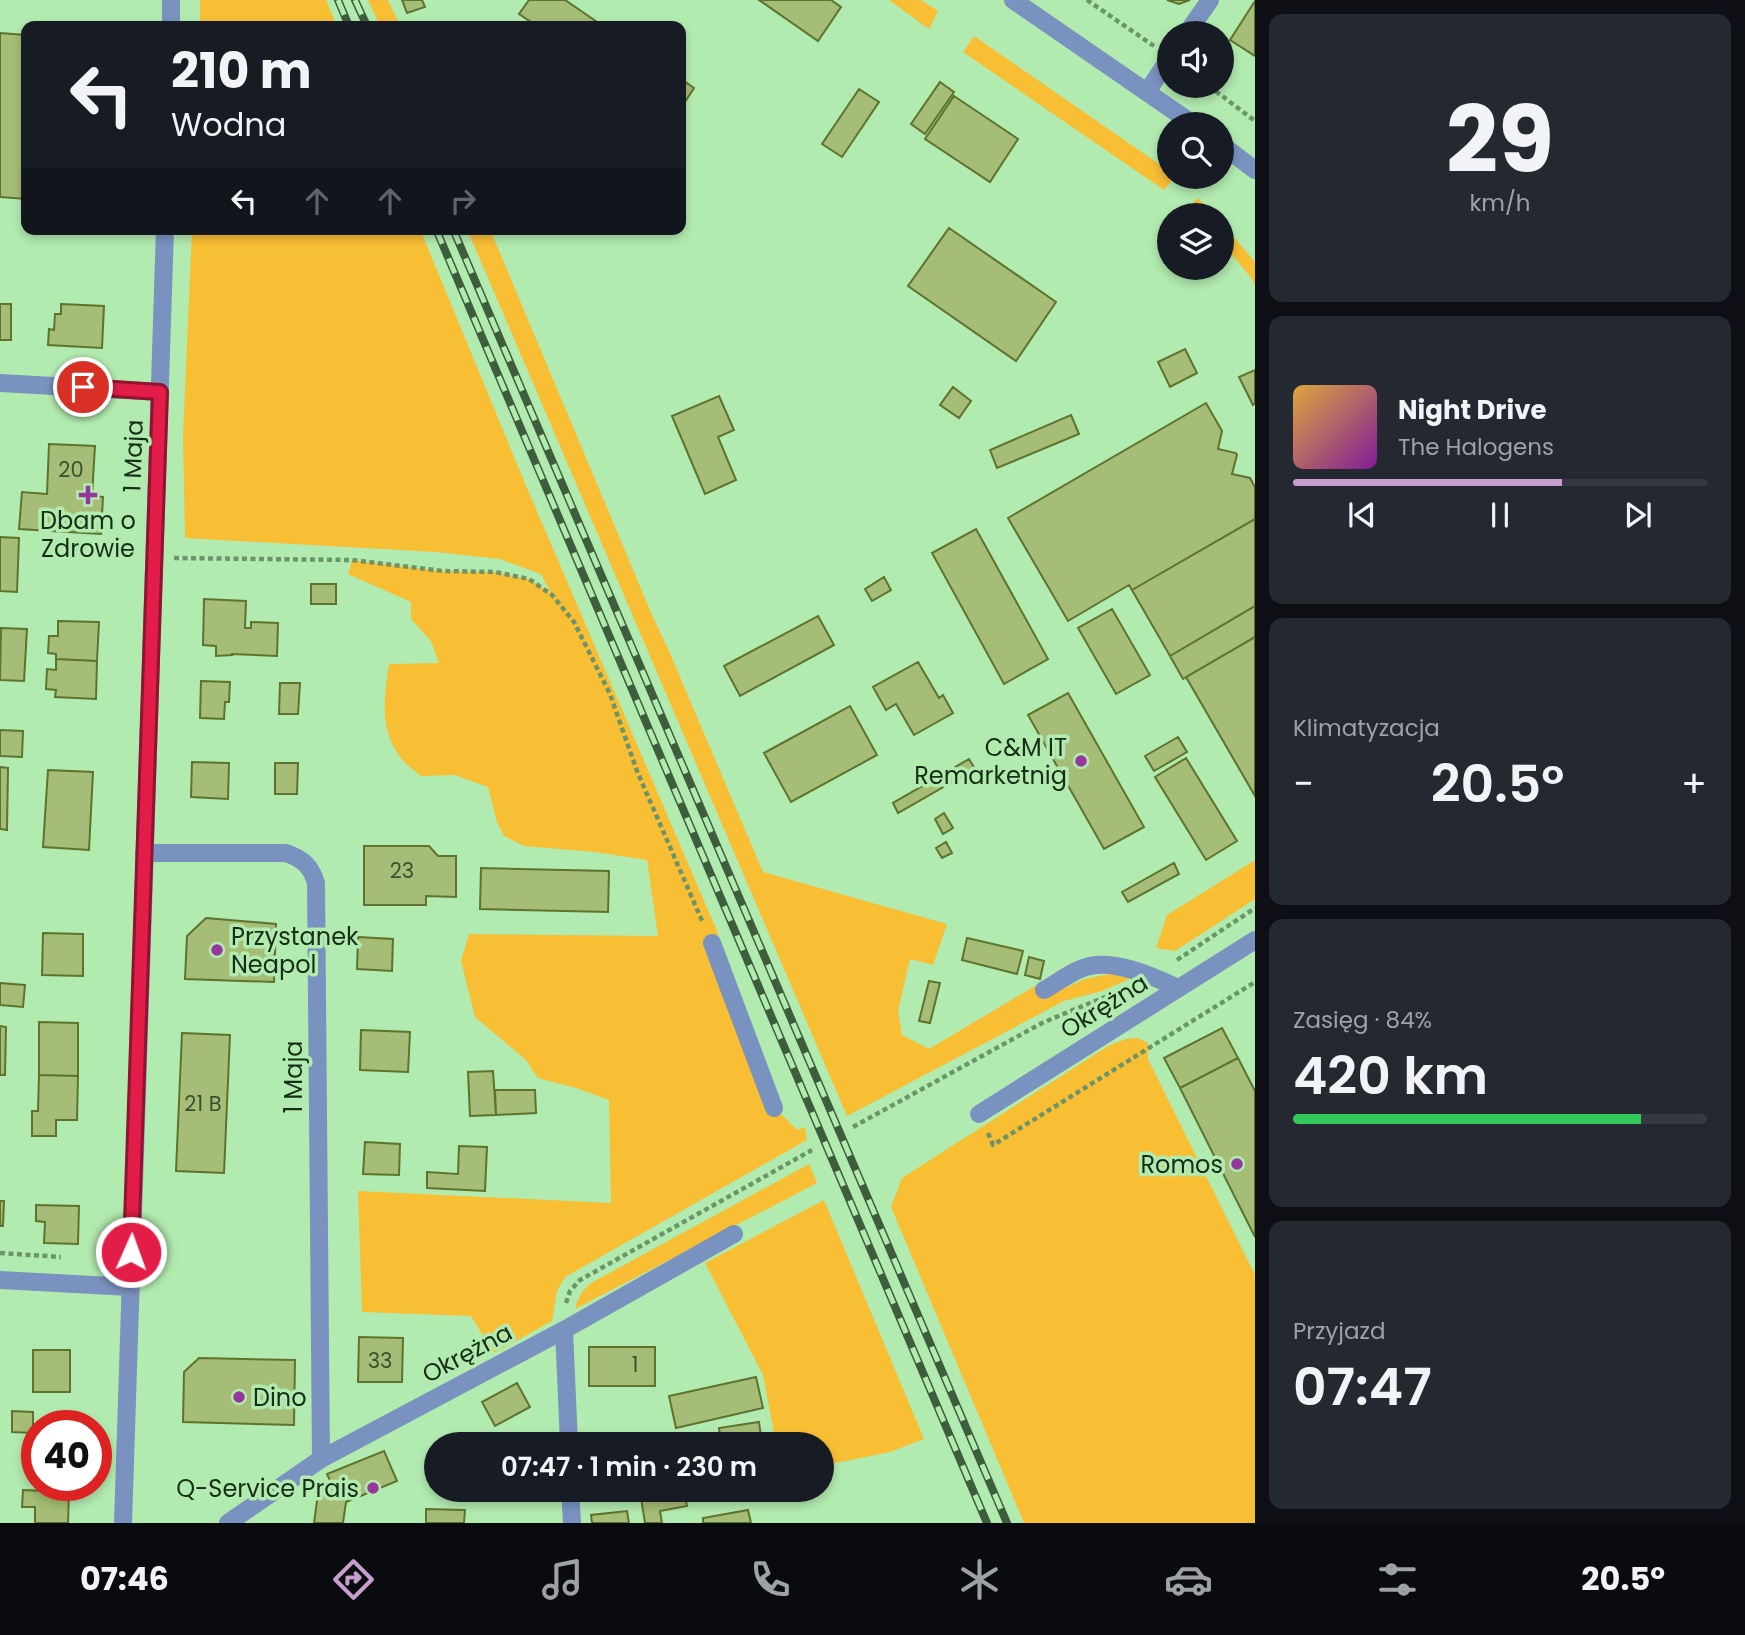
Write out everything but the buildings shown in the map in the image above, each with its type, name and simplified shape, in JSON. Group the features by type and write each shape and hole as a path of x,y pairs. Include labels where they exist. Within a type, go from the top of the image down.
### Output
{"street":[{"path":"171,0 171,21"},
{"path":"1013,0 1176,112"},
{"path":"1195,21 1210,0"},
{"path":"1147,92 1157,70"},
{"path":"1234,153 1255,170"},
{"name":"1 Maja","path":"123,1523 165,235"},
{"path":"0,383 160,392"},
{"name":"1 Maja","path":"144,853 286,853 306,863 316,883 321,1459"},
{"name":"Okrężna","path":"979,1114 1255,940"},
{"path":"712,943 774,1108"},
{"path":"1044,990 1082,968 1098,964 1151,975 1178,988"},
{"name":"Okrężna","path":"228,1523 321,1459 564,1330 734,1234"},
{"path":"0,1280 130,1287"},
{"path":"564,1330 568,1432"},
{"path":"571,1502 572,1523"}],"path":[{"path":"1087,0 1157,50"},
{"path":"1225,98 1255,121"},
{"path":"155,557 352,560 443,571 495,572 529,579 552,595 574,622 610,694 637,771 712,943"},
{"path":"979,1114 993,1145 1255,982"},
{"path":"853,1127 1042,1023 1073,1010"},
{"path":"598,1269 812,1150"},
{"path":"0,1253 61,1257"}],"shaded area":[{"path":"200,0 326,0 335,21 200,21"},
{"path":"368,0 388,0 398,21 378,21"},
{"path":"889,0 921,0 938,11 929,29"},
{"path":"974,36 1157,163 1157,185 963,52"},
{"path":"192,235 422,235 524,481 717,931 774,1107 797,1130 805,1127 807,1140 565,1277 557,1291 552,1321 494,1353 471,1316 362,1312 358,1191 611,1203 609,1100 538,1078 525,1059 475,1017 461,961 469,934 658,936 647,860 524,846 504,836 497,822 488,787 455,775 421,776 407,765 393,746 385,712 389,664 439,663 431,641 411,619 411,602 348,574 352,560 443,571 495,572 529,579 551,593 541,574 500,559 436,552 185,538 183,435"},
{"path":"470,235 493,235 763,872 947,924 933,965 910,959 898,1011 902,1035 929,1049 1040,983 1065,988 1085,979 1109,974 1132,978 1102,991 1064,1001 847,1116"},
{"path":"1234,237 1255,262 1255,286 1234,257"},
{"path":"1255,860 1255,899 1175,951 1156,948 1167,915"},
{"path":"1137,1038 1148,1043 1148,1059 1255,1275 1255,1523 1024,1523 891,1207 902,1178 1108,1046"},
{"path":"809,1164 817,1183 575,1309 581,1294 591,1283"},
{"path":"824,1200 924,1439 890,1452 834,1463 834,1432 774,1432 763,1375 705,1263"}],"railway":[{"path":"338,0 347,21"},
{"path":"355,0 365,21"},
{"path":"439,235 987,1523"},
{"path":"456,235 1007,1523"}],"place":[{"name":"Dbam o Zdrowie","path":"88,495"},
{"name":"C&M IT Remarketnig","path":"1081,761"},
{"name":"Przystanek Neapol","path":"217,950"},
{"name":"Romos","path":"1237,1164"},
{"name":"Dino","path":"239,1397"},
{"name":"Q-Service Prais","path":"373,1488"}],"route":[{"path":"83,387 160,392 131,1252"}]}
